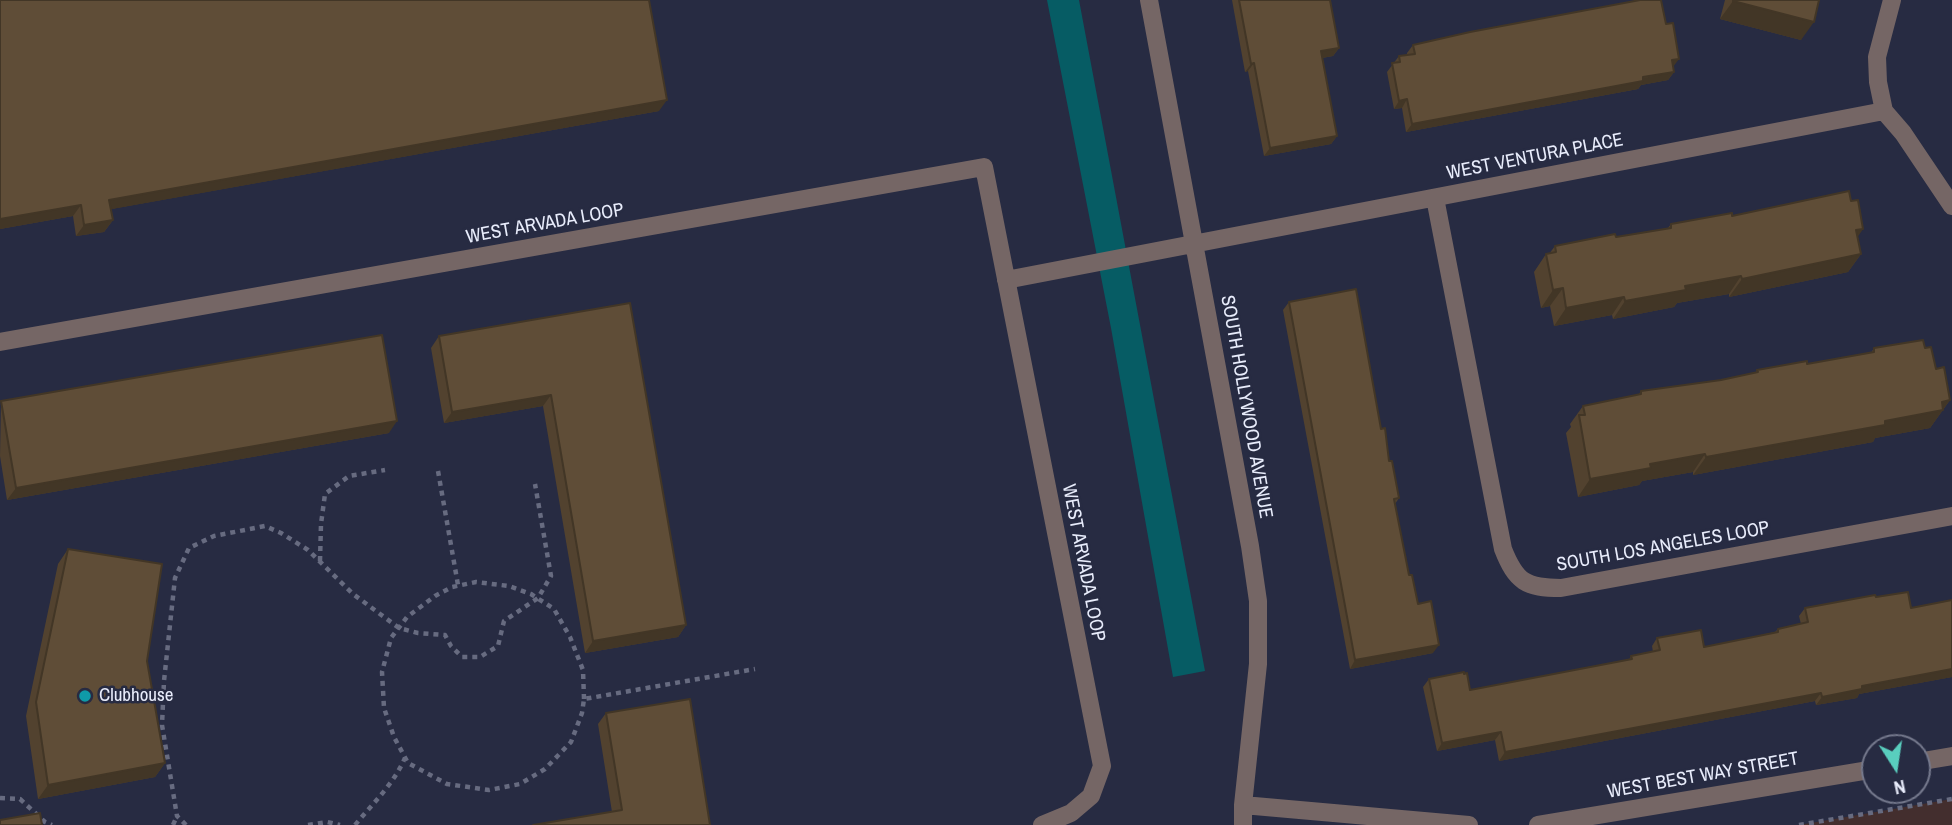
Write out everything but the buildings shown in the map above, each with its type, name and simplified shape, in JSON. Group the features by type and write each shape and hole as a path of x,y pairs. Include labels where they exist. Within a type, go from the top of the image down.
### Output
{"street":[{"name":"SOUTH HOLLYWOOD AVENUE","path":"1149,0 1258,601 1258,664 1243,825"},
{"path":"1892,0 1877,57 1878,82 1884,111 1903,133 1952,206"},
{"name":"WEST VENTURA PLACE","path":"1194,244 1884,111"},
{"name":"WEST ARVADA LOOP","path":"0,342 984,167 1102,766 1091,796 1072,813 1042,825"},
{"name":"SOUTH LOS ANGELES LOOP","path":"1435,198 1503,549 1509,565 1521,580 1538,588 1561,588 1952,516"},
{"path":"1006,280 1194,244"},
{"path":"1931,760 1952,756"},
{"name":"WEST BEST WAY STREET","path":"1538,825 1861,771"},
{"path":"1244,805 1469,825"}],"path":[{"path":"320,562 325,494 349,476 385,470"},
{"path":"438,471 458,585"},
{"path":"173,825 177,816 162,725 164,681 174,578 189,548 214,536 265,526 308,550 353,594 398,628 445,635 461,657 480,657 498,646 504,621 538,598 551,576 535,484"},
{"path":"476,582 509,586 538,598 554,610 570,637 583,670 582,713 571,742 545,769 520,784 489,790 447,784 408,763 394,737 384,708 382,672 391,638 407,617 435,596 458,585 476,582"},
{"path":"584,699 755,669"},
{"path":"355,825 393,781 405,757"},
{"path":"0,797 20,799 52,825"},
{"path":"1799,825 1952,799"},
{"path":"177,816 186,825"},
{"path":"308,825 327,822 340,825"}],"shaded area":[{"path":"1047,0 1079,0 1205,671 1173,677 1111,328"},
{"path":"1952,799 1952,825 1799,825 1931,804"}],"place":[{"name":"Clubhouse","path":"85,696"}]}
